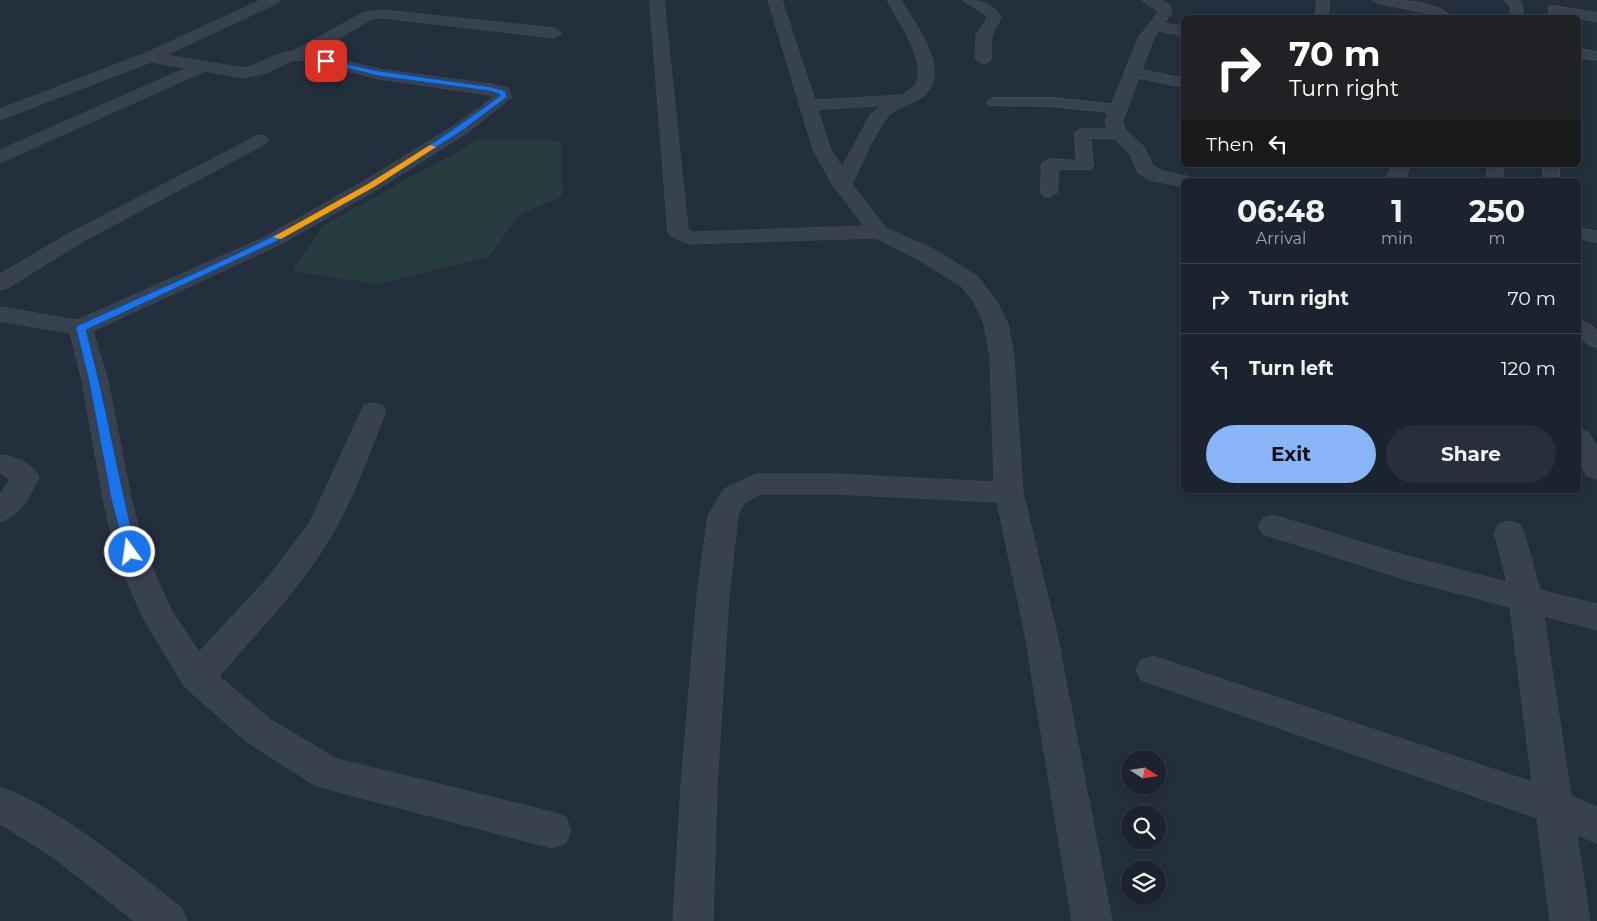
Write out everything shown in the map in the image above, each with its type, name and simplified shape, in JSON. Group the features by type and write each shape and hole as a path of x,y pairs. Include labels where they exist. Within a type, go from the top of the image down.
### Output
{"street":[{"path":"0,115 154,55 274,0"},
{"path":"658,0 678,232 689,238 879,232"},
{"path":"775,0 822,150 842,184 879,232 927,255 969,281 985,300 996,324 1002,358 1009,492 1041,634 1092,921"},
{"path":"842,184 879,115 903,100 921,92 926,85 928,68 925,58 894,0"},
{"path":"969,0 991,12 994,18 984,35 982,59"},
{"path":"1149,0 1165,8 1162,18 1146,38 1114,120 1118,134 1137,151 1144,169 1157,176 1181,180"},
{"path":"154,55 156,58 201,67 252,72 297,54 361,18 383,14 554,33"},
{"path":"0,314 80,328 272,241 371,185 461,128 504,97 502,92 491,89 379,74 297,54"},
{"path":"0,157 201,67"},
{"path":"809,105 903,100"},
{"path":"0,283 75,238 259,140"},
{"path":"80,328 94,381 117,498 130,552 158,616 197,677 259,731 329,774 552,830"},
{"path":"197,677 287,576 320,529 351,465 373,411"},
{"path":"1581,441 1597,469"},
{"path":"0,464 8,465 25,476 18,492 0,512"},
{"path":"693,921 699,786 713,596 723,515 734,496 756,484 835,484 1009,492"},
{"path":"1273,526 1407,568 1597,617"},
{"path":"1509,532 1517,552 1526,599 1570,921"},
{"path":"1153,670 1554,807 1597,825"},
{"path":"0,804 67,844 167,921"}],"lane":[{"path":"1322,0 1322,15"},
{"path":"1379,0 1441,15"},
{"path":"1511,0 1517,5 1517,15"},
{"path":"1552,6 1597,17"},
{"path":"1154,26 1181,30"},
{"path":"1581,53 1597,56"},
{"path":"1132,72 1181,82"},
{"path":"994,102 1053,102 1117,109"},
{"path":"1049,192 1050,164 1085,166 1082,133 1118,134"},
{"path":"1581,233 1597,237"},
{"path":"1581,328 1597,340"}],"green space":[{"path":"478,140 561,141 562,196 518,216 489,257 377,284 292,271 324,225"}],"slow traffic":[{"path":"278,237 371,185 432,147"}],"route":[{"path":"130,552 117,498 107,436 80,328 272,241 371,185 461,128 504,97 502,92 491,89 379,74 326,61"}]}
